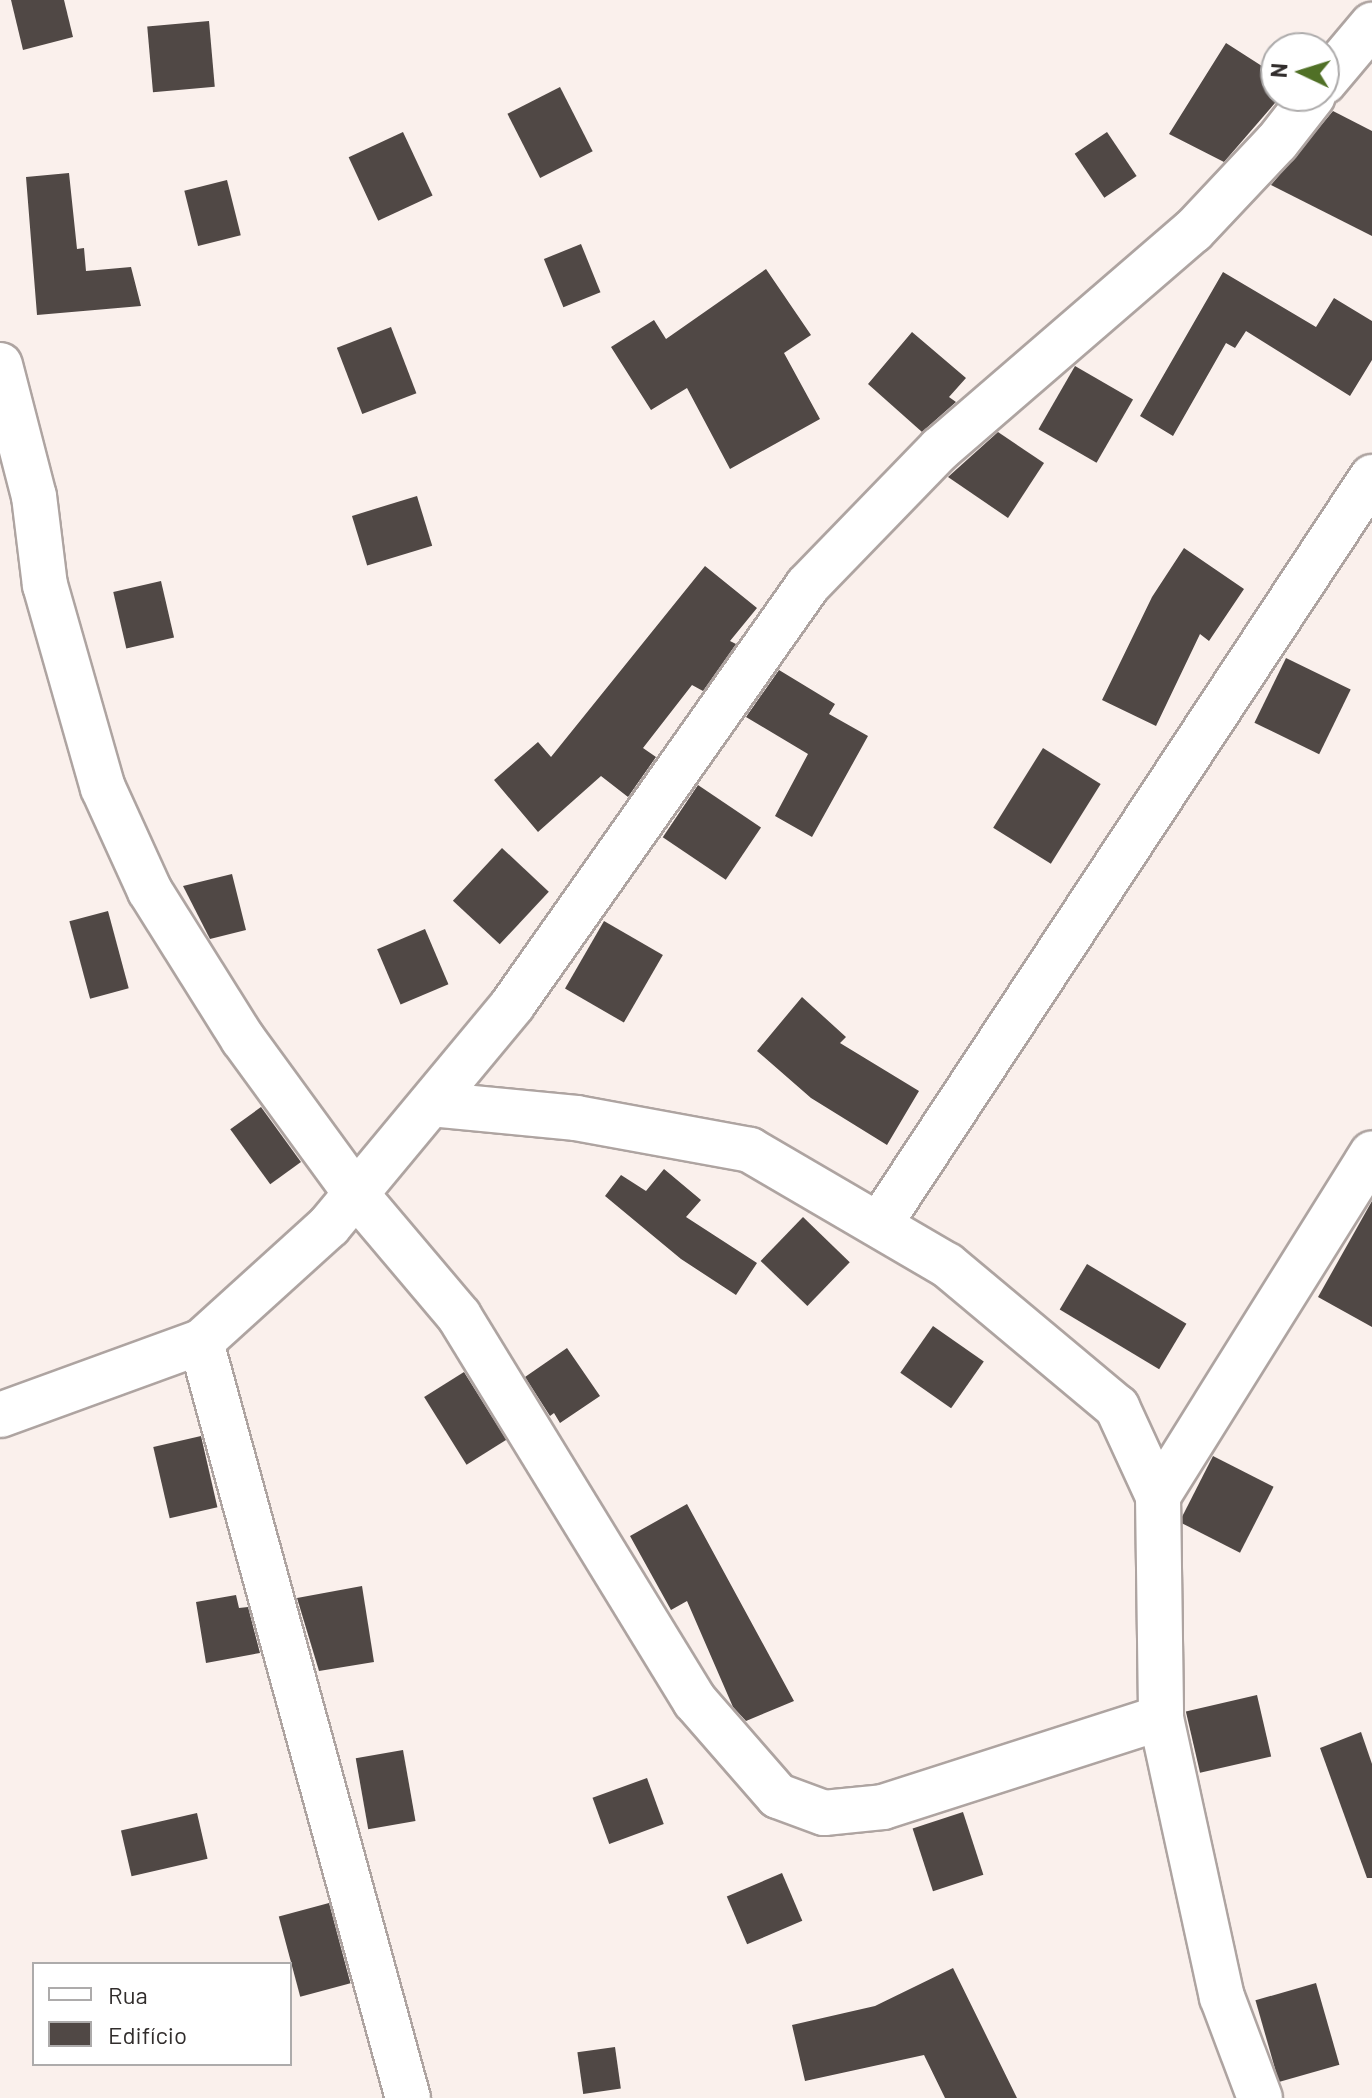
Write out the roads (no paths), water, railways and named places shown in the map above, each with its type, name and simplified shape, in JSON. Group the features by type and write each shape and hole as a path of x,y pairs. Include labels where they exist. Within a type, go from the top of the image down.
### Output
{"street":[{"path":"1340,63 1372,25"},
{"path":"0,1415 201,1342 329,1226 513,1004 808,585 940,449 1193,231 1277,142 1300,112"},
{"path":"0,365 17,501 45,585 103,788 150,891 243,1039 356,1194 459,1316 695,1701 778,1796 824,1813 883,1807 1161,1718"},
{"path":"879,1225 1372,477"},
{"path":"431,1104 576,1118 750,1150 947,1265 1117,1407 1158,1496 1161,1718 1222,1997 1260,2098"},
{"path":"1158,1496 1372,1153"},
{"path":"201,1342 408,2098"}]}
